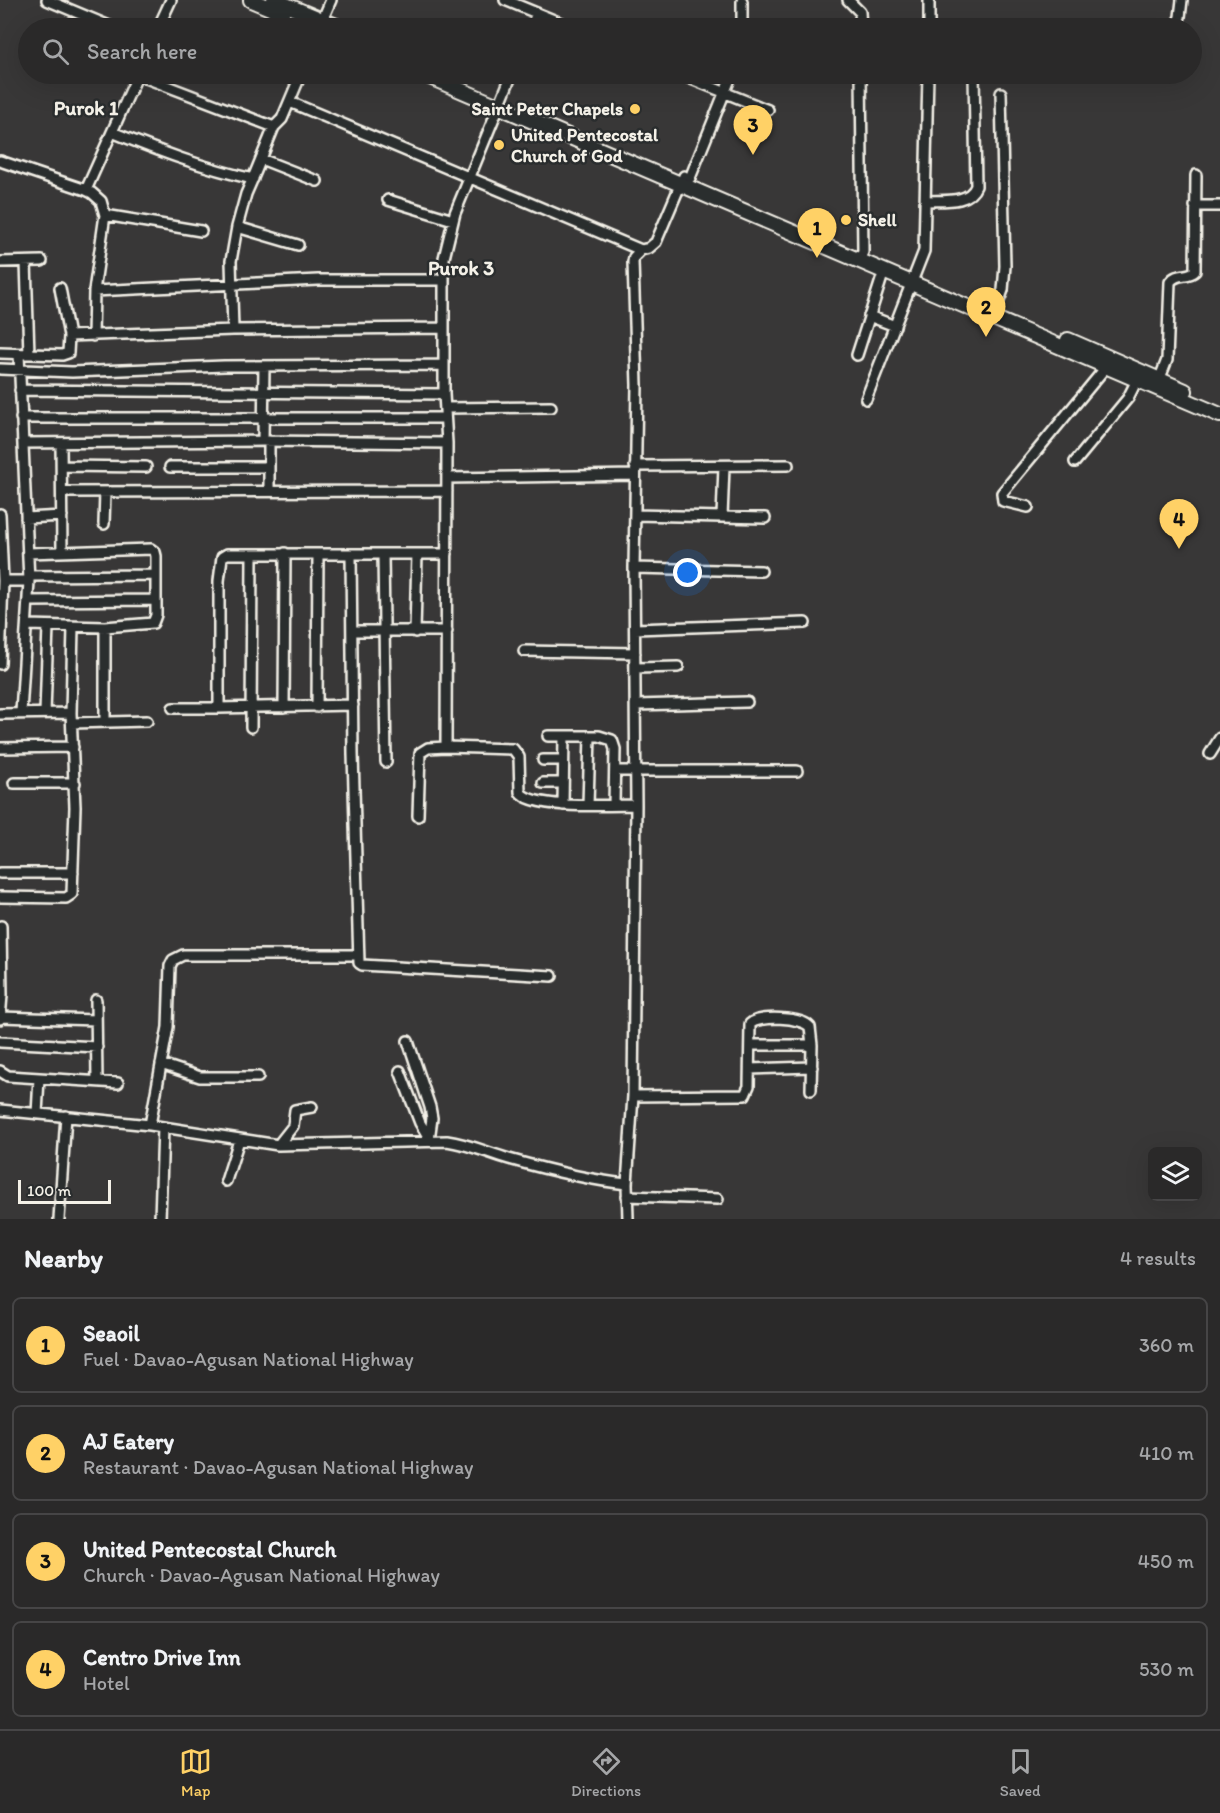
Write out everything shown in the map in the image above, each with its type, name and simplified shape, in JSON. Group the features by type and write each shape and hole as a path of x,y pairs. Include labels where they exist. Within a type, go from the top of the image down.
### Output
{"highway":[{"path":"251,0 299,18"},
{"path":"274,0 306,18"},
{"path":"450,84 500,102 685,179 1157,384 1220,415"},
{"path":"465,84 500,102"},
{"path":"861,256 884,271 914,279 996,309 1019,324 1137,380 1157,384 1220,406"}],"street":[{"path":"47,0 90,18"},
{"path":"163,18 171,0"},
{"path":"323,18 331,0"},
{"path":"505,0 549,18"},
{"path":"848,0 860,12 860,18"},
{"path":"929,0 929,18"},
{"path":"1180,18 1182,0"},
{"path":"742,1 742,18"},
{"path":"535,18 537,13"},
{"path":"86,190 134,84"},
{"path":"164,84 274,127"},
{"path":"233,330 231,261 237,227 246,195 274,127 282,119 297,84"},
{"path":"446,747 447,443 444,394 444,258 453,220 508,84"},
{"path":"703,84 768,110"},
{"path":"290,102 641,249 649,249 656,242 728,84"},
{"path":"861,84 861,256"},
{"path":"866,399 924,251 928,84"},
{"path":"926,201 968,197 976,186 974,84"},
{"path":"996,309 1003,290 1005,266 1001,93"},
{"path":"112,132 203,167 253,179"},
{"path":"261,159 317,181"},
{"path":"0,160 86,190 101,201 105,215 94,291 93,336"},
{"path":"1157,384 1167,360 1170,282 1178,276 1192,274 1196,271 1196,175"},
{"path":"388,200 453,220"},
{"path":"1195,206 1220,206"},
{"path":"105,215 201,231"},
{"path":"237,227 298,245"},
{"path":"628,1219 627,1184 633,1096 636,805 634,568 637,385 633,262 641,249"},
{"path":"0,262 42,261"},
{"path":"26,262 29,354"},
{"path":"857,355 884,271"},
{"path":"94,291 318,280 443,280"},
{"path":"0,353 66,355 69,350 69,336 60,288"},
{"path":"869,316 895,326"},
{"path":"69,336 233,330 443,328"},
{"path":"19,354 29,578 21,714"},
{"path":"0,369 72,372 264,366 444,365"},
{"path":"264,366 263,417 269,467 269,491"},
{"path":"1028,507 1003,501 1002,493 1106,367"},
{"path":"1075,462 1120,409 1137,380"},
{"path":"20,390 444,394"},
{"path":"21,418 263,417 445,413 551,407"},
{"path":"23,443 266,441 447,443"},
{"path":"61,443 62,552"},
{"path":"447,478 788,465"},
{"path":"62,466 146,467"},
{"path":"170,467 269,467"},
{"path":"722,517 724,467"},
{"path":"62,492 447,492"},
{"path":"104,524 105,492"},
{"path":"0,514 3,581 0,664"},
{"path":"635,515 765,518"},
{"path":"26,518 62,516"},
{"path":"28,553 151,549 156,556 156,615 153,623 105,627 28,625"},
{"path":"219,708 220,561 222,557 227,554 285,553 447,554"},
{"path":"284,707 285,553"},
{"path":"251,727 252,554"},
{"path":"383,554 386,762"},
{"path":"415,632 417,554"},
{"path":"317,707 318,555"},
{"path":"351,555 357,955 359,963 552,976"},
{"path":"634,568 761,571"},
{"path":"3,581 29,578 156,575"},
{"path":"29,601 156,600"},
{"path":"635,629 805,623"},
{"path":"45,713 48,626"},
{"path":"0,897 68,898 72,894 75,783 71,718 73,627"},
{"path":"105,627 105,722"},
{"path":"352,631 447,632"},
{"path":"524,651 635,653"},
{"path":"636,668 678,667"},
{"path":"636,705 747,702"},
{"path":"173,708 353,705"},
{"path":"0,714 45,713 105,722 147,721"},
{"path":"548,736 607,737 612,740 615,749 614,805"},
{"path":"563,805 564,736"},
{"path":"588,805 590,736"},
{"path":"1210,754 1220,738"},
{"path":"0,748 73,747"},
{"path":"418,816 420,753 428,748 446,747 513,749 519,757 520,792 523,796 545,804 636,805"},
{"path":"543,760 563,760"},
{"path":"615,771 797,771"},
{"path":"14,783 75,783"},
{"path":"543,783 563,783"},
{"path":"0,873 73,873"},
{"path":"1,926 0,1018 96,1020"},
{"path":"150,1125 168,1027 170,966 177,956 357,955"},
{"path":"96,1000 97,1081"},
{"path":"633,1096 745,1095 749,1086 750,1024 754,1020 761,1019 800,1020 807,1023 812,1032 811,1090"},
{"path":"408,1041 430,1107 432,1118 429,1139"},
{"path":"0,1042 97,1047"},
{"path":"750,1045 812,1045"},
{"path":"161,1064 200,1077 258,1077"},
{"path":"750,1069 812,1068"},
{"path":"0,1071 8,1076 118,1083"},
{"path":"400,1071 412,1104 429,1139"},
{"path":"37,1114 39,1078"},
{"path":"278,1145 293,1126 296,1110 312,1107"},
{"path":"0,1110 150,1125 278,1145 330,1145 429,1139 467,1144 527,1164 601,1181 627,1184"},
{"path":"59,1219 66,1116"},
{"path":"159,1219 163,1127"},
{"path":"226,1181 239,1140"},
{"path":"627,1196 718,1199"}],"place":[{"name":"Saint Peter Chapels","path":"635,109"},
{"name":"United Pentecostal Church of God","path":"499,145"},
{"name":"United Pentecostal Church","path":"753,155"},
{"name":"Shell","path":"846,220"},
{"name":"Seaoil","path":"817,258"},
{"name":"AJ Eatery","path":"986,337"},
{"name":"Centro Drive Inn","path":"1179,549"}],"district":[{"name":"Purok 1","path":"86,108"},
{"name":"Purok 3","path":"461,268"}]}
